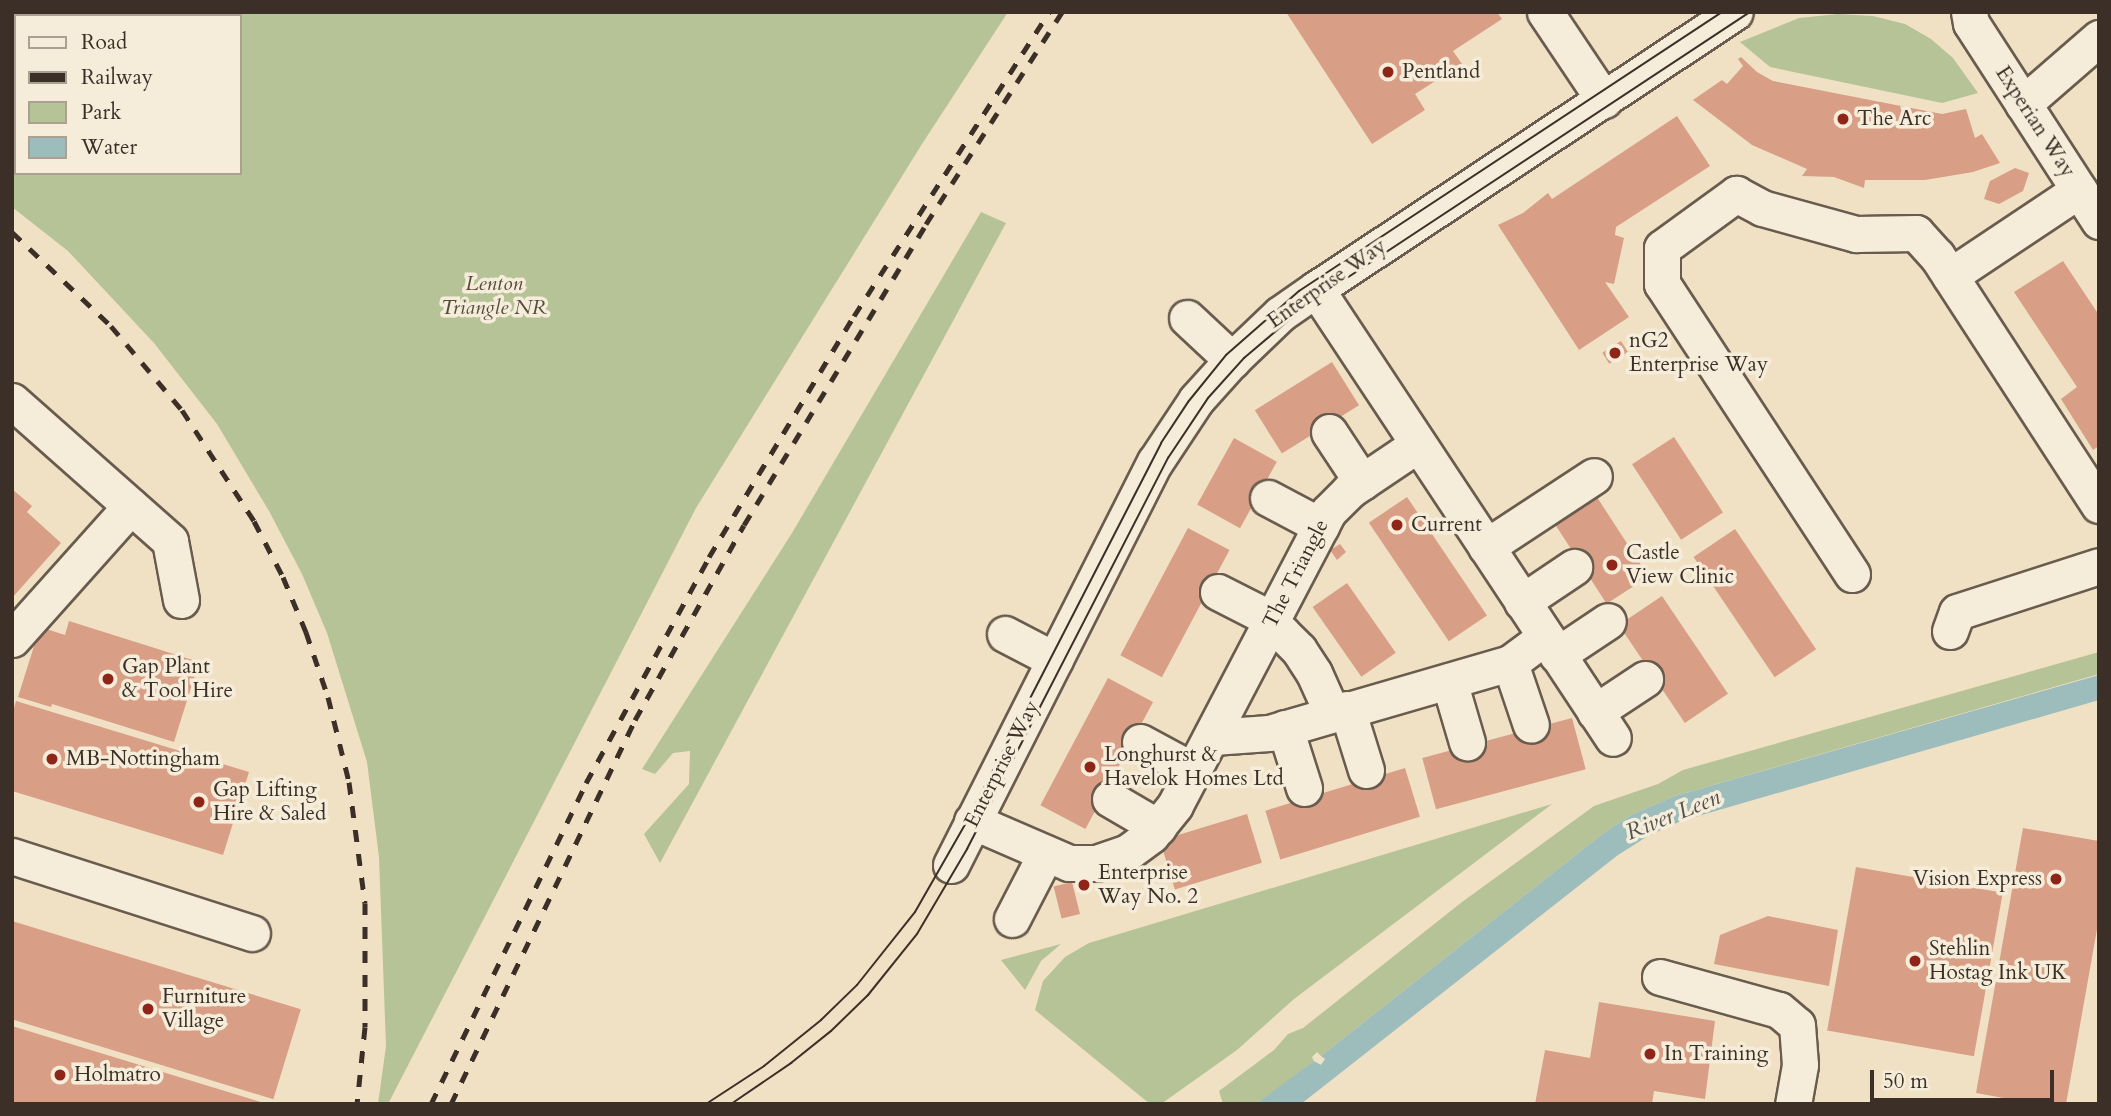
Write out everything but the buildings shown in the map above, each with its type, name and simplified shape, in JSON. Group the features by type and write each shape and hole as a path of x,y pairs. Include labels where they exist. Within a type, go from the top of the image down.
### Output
{"street":[{"path":"1545,12 1604,100"},
{"name":"Enterprise Way","path":"951,864 1155,462 1196,400 1232,360 1272,321 1316,289 1735,12"},
{"name":"Experian Way","path":"1965,16 2099,221"},
{"path":"2023,104 2099,38"},
{"path":"1950,276 2079,190"},
{"path":"1852,574 1662,284 1662,248 1736,194 1762,208 1856,234 1916,233 1950,276 2099,505"},
{"path":"1316,289 1604,725 1646,679"},
{"path":"1187,318 1232,360"},
{"path":"12,401 170,541 181,600"},
{"path":"1329,432 1362,482"},
{"name":"The Triangle","path":"972,821 1045,855 1069,863 1096,863 1128,852 1158,827 1197,781 1213,737 1334,505 1417,444"},
{"path":"1486,547 1594,476"},
{"path":"1268,498 1321,526"},
{"path":"12,639 131,506"},
{"path":"1950,631 1957,612 2099,566"},
{"path":"1522,602 1574,567"},
{"path":"1218,592 1271,623 1299,650 1339,711 1366,770"},
{"path":"1213,737 1269,733 1449,681 1510,663 1608,621"},
{"path":"1005,634 1055,660"},
{"path":"1510,663 1531,725"},
{"path":"1449,681 1467,742"},
{"path":"1285,728 1304,788"},
{"path":"1140,742 1197,781"},
{"path":"1110,799 1158,827"},
{"path":"1012,919 1045,855"},
{"path":"12,856 252,933"},
{"path":"1660,977 1779,1010 1797,1025 1800,1065 1793,1104"}],"green space":[{"name":"Lenton Triangle NR","path":"1008,12 922,144 696,508 388,1104 378,1104 386,1046 379,857 367,762 327,633 302,574 269,511 217,424 154,343 68,251 12,207 12,39 14,175 242,175 242,14 234,14"},
{"path":"1838,14 1873,16 1905,24 1931,39 1953,58 1978,93 1942,103 1770,67 1740,42 1799,18"},
{"path":"981,212 1006,223 660,863 644,834 689,784 690,751 673,753 655,774 642,769 792,533"},
{"path":"2099,652 2099,674 1675,796 1633,814 1605,832 1321,1056 1317,1052 1312,1057 1314,1061 1266,1098 1256,1104 1223,1104 1219,1091 1274,1050 1288,1034 1303,1028 1462,902 1594,806 1658,784 1683,770"},
{"path":"1552,804 1294,999 1237,1050 1161,1104 1150,1104 1035,1010 1043,981 1065,957 1089,943"},
{"path":"1061,944 1041,961 1025,990 1001,960"}],"water":[{"name":"River Leen","path":"2099,675 2099,700 1681,821 1648,836 1618,855 1301,1104 1256,1104 1314,1061 1321,1065 1325,1059 1321,1056 1605,832 1633,814 1675,796"}],"tram line":[{"path":"706,1104 764,1066 821,1020 857,985 915,912 966,823 1161,443 1188,402 1226,355 1299,291 1722,12"},
{"path":"731,1104 791,1063 831,1031 868,995 917,934 967,849 1168,458 1208,398 1244,358 1309,303 1750,12"}],"railway":[{"path":"100,14 112,12"},
{"path":"190,14 200,12"},
{"path":"431,1104 586,783 709,557 854,316 1049,12"},
{"path":"451,1104 635,720 744,525 926,224 1062,12"},
{"path":"12,232 111,326 182,410 254,521 283,577 306,632 328,697 349,782 365,903 365,1027 357,1104"}],"place":[{"name":"Pentland","path":"1388,72"},
{"name":"The Arc","path":"1843,119"},
{"name":"nG2 Enterprise Way","path":"1615,353"},
{"name":"Current","path":"1397,525"},
{"name":"Castle View Clinic","path":"1612,565"},
{"name":"Gap Plant & Tool Hire","path":"108,679"},
{"name":"MB-Nottingham","path":"52,759"},
{"name":"Longhurst & Havelok Homes Ltd","path":"1090,767"},
{"name":"Gap Lifting Hire & Saled","path":"199,802"},
{"name":"Vision Express","path":"2056,879"},
{"name":"Enterprise Way No. 2","path":"1084,885"},
{"name":"Stehlin Hostag Ink UK","path":"1915,961"},
{"name":"Furniture Village","path":"148,1009"},
{"name":"In Training","path":"1650,1054"},
{"name":"Holmatro","path":"60,1075"}]}
